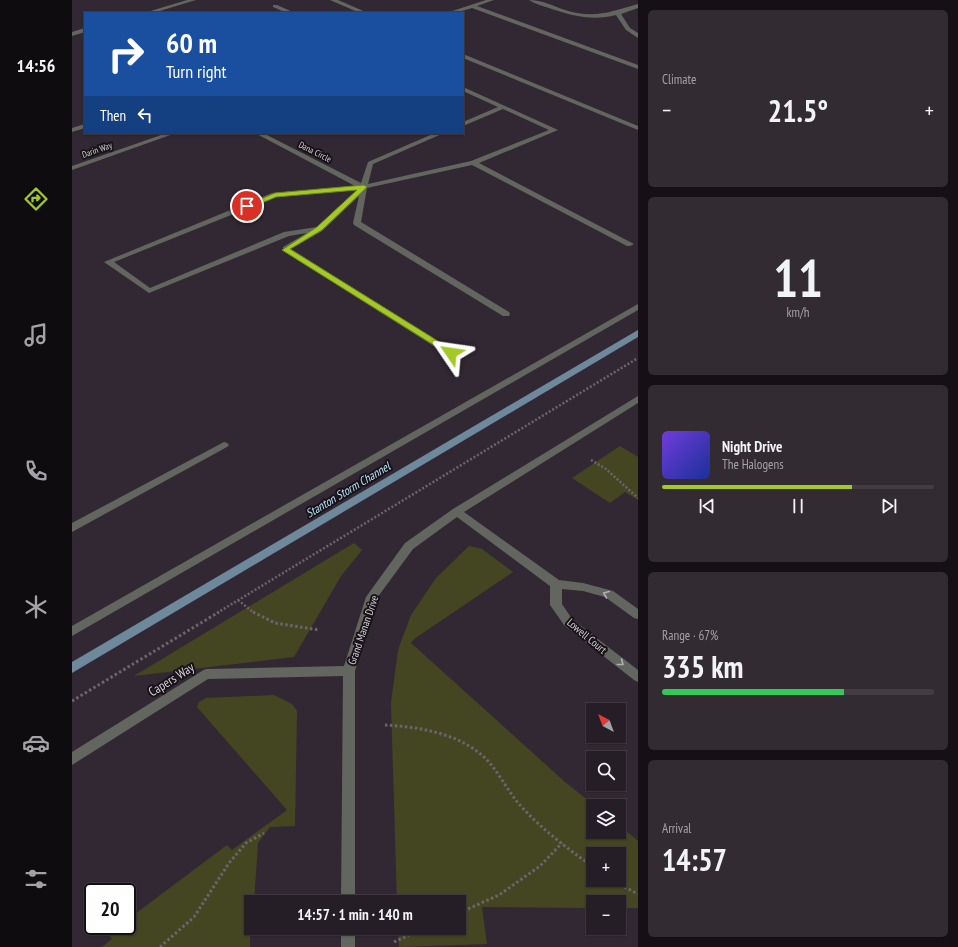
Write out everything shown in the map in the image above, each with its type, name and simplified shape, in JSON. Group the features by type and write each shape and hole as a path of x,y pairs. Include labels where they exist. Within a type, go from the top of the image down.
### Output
{"street":[{"path":"151,12 193,0"},
{"path":"453,12 491,0"},
{"path":"532,0 566,12 595,17 618,13 638,6"},
{"path":"338,1 364,12"},
{"path":"275,6 290,12"},
{"path":"472,6 638,68"},
{"path":"618,13 628,29 638,36"},
{"path":"72,34 84,30"},
{"path":"464,56 638,128"},
{"path":"319,229 287,234 149,292 108,262 275,195 364,187 473,163 555,130 464,89"},
{"path":"464,124 503,107"},
{"path":"72,130 84,126"},
{"name":"Darin Way","path":"72,168 170,134"},
{"name":"Dana Circle","path":"260,134 364,187"},
{"path":"439,134 370,163 357,223 506,314"},
{"path":"473,163 630,244"},
{"path":"364,187 319,229 286,250 451,353"},
{"path":"72,632 638,307"},
{"name":"Grand Manan Drive","path":"348,895 349,671 372,597 409,546 457,512 638,398"},
{"path":"72,528 224,445"},
{"path":"457,512 556,584 583,587 609,594 638,615"},
{"name":"Lowell Court","path":"556,584 556,606 568,622 638,677"},
{"name":"Capers Way","path":"72,759 206,674 349,671"},
{"path":"348,935 348,947"}],"path":[{"path":"72,701 638,358"},
{"path":"591,460 606,468 638,498"},
{"path":"238,600 258,617 276,624 319,630"},
{"path":"385,725 406,726 437,732 462,743 480,754 501,777 518,803 544,829 586,862"},
{"path":"160,947 194,917 229,863 246,844 264,833"},
{"path":"466,910 499,894 540,866 562,843"},
{"path":"624,887 638,894"},
{"path":"394,942 409,935"}],"green space":[{"path":"620,446 638,457 638,500 625,492 610,503 572,478"},
{"path":"354,543 362,550 341,576 294,657 134,676"},
{"path":"469,546 482,549 513,572 414,639 411,643 565,782 586,799 586,839 626,839 626,831 638,841 638,908 626,908 626,895 586,895 586,908 482,907 487,944 399,947 398,935 466,935 466,895 397,895 391,703 398,650 411,615 436,578"},
{"path":"274,695 292,704 297,711 295,826 270,827 258,843 254,895 244,895 244,935 250,935 250,947 102,947 112,939 109,935 136,935 136,913 227,845 232,850 287,810 197,707 199,702 206,698"}],"waterway":[{"name":"Stanton Storm Channel","path":"72,668 638,333"}],"route":[{"path":"247,206 275,195 364,187 319,229 286,250 451,353"}]}
